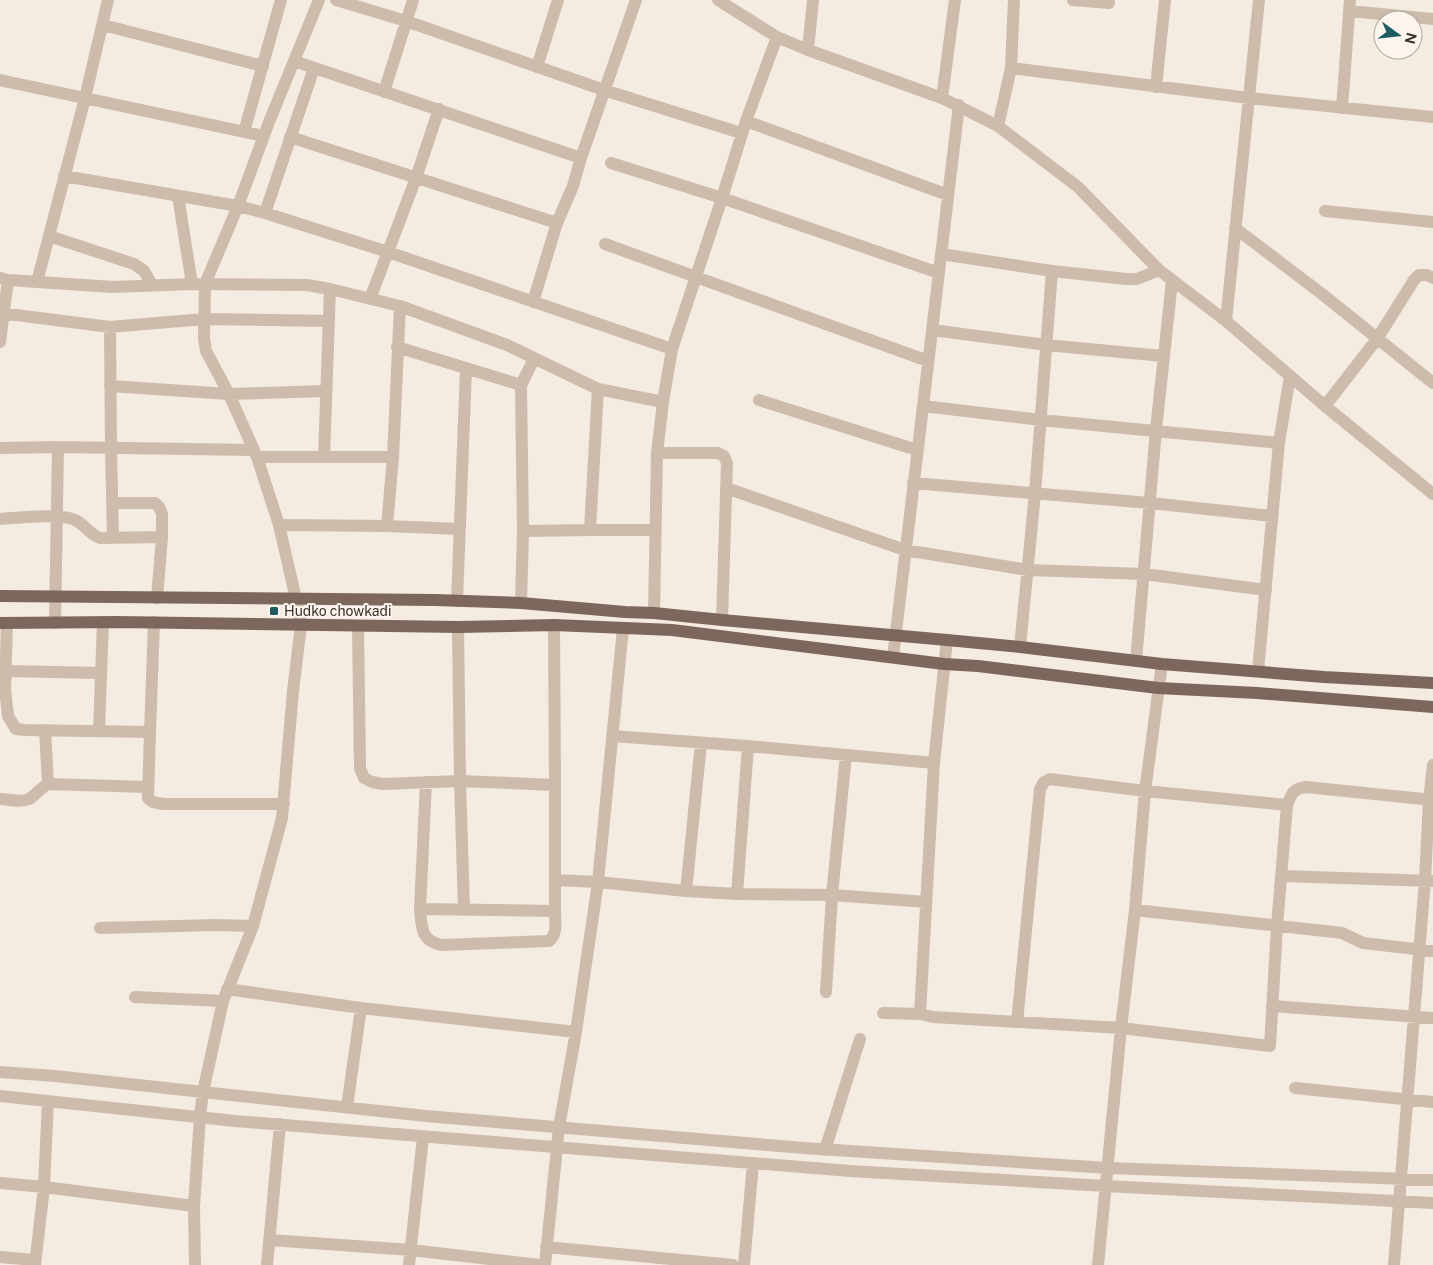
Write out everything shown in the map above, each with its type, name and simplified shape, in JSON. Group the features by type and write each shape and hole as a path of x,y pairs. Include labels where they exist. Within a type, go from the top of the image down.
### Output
{"main road":[{"path":"0,596 521,603 625,612 654,612 947,640 1162,664 1433,684"},
{"path":"4,623 154,622 458,627 554,625 672,630 944,664 978,666 1158,688 1257,693 1433,707"}],"street":[{"path":"36,282 85,98 108,0"},
{"path":"244,132 281,0"},
{"path":"199,284 238,206 319,0"},
{"path":"336,0 406,21 604,90 742,134"},
{"path":"384,92 413,0"},
{"path":"537,67 558,0"},
{"path":"533,302 557,223 574,186 581,158 636,0"},
{"path":"718,0 777,37 942,98 998,126 1078,188 1172,281 1226,321 1325,406 1433,494"},
{"path":"808,50 813,0"},
{"path":"942,98 955,0"},
{"path":"998,126 1011,68 1014,0"},
{"path":"1073,0 1109,3"},
{"path":"1156,87 1165,0"},
{"path":"1226,321 1259,0"},
{"path":"1342,108 1350,6 1433,18"},
{"path":"103,25 262,66"},
{"path":"654,612 657,453 672,349 746,121 777,37"},
{"path":"294,61 581,158"},
{"path":"265,213 314,68"},
{"path":"1011,68 1249,98 1433,117"},
{"path":"1,83 85,98 264,136"},
{"path":"892,657 959,105"},
{"path":"370,299 416,178 439,109"},
{"path":"746,121 948,195"},
{"path":"290,137 557,223"},
{"path":"611,163 722,198 939,273"},
{"path":"64,176 238,206 265,213 388,252 672,349"},
{"path":"178,196 199,284 206,351 229,394 256,454 279,525 301,625 282,818 253,926 225,995 203,1092 194,1206 195,1265"},
{"path":"1325,211 1433,222"},
{"path":"1236,228 1433,383"},
{"path":"49,236 134,264 144,272 152,286"},
{"path":"605,244 928,361"},
{"path":"941,254 1052,271 1126,279 1137,279 1160,270"},
{"path":"1020,648 1035,493 1052,271"},
{"path":"1325,406 1378,339 1414,280 1420,275 1427,275 1433,278"},
{"path":"0,342 4,279 113,287 199,284 307,285 330,288 400,306 508,345 598,389 663,402"},
{"path":"1136,660 1163,356 1172,281"},
{"path":"324,457 330,288"},
{"path":"387,526 400,306"},
{"path":"2,314 110,327 204,319 329,321"},
{"path":"110,327 110,448 113,538"},
{"path":"932,330 1046,345 1163,356"},
{"path":"397,348 521,385"},
{"path":"521,603 523,531 521,385 534,359"},
{"path":"457,601 466,369"},
{"path":"1258,671 1279,443 1290,376"},
{"path":"110,386 229,394 326,391"},
{"path":"590,530 598,389"},
{"path":"759,400 917,450"},
{"path":"923,406 1041,420 1279,443"},
{"path":"55,623 58,447"},
{"path":"0,448 110,448 324,457 392,457"},
{"path":"657,453 718,453 724,456 727,463 722,620"},
{"path":"914,483 1150,503 1272,516"},
{"path":"726,488 905,550 1028,570 1144,574 1266,590"},
{"path":"113,503 155,504 159,507 162,514 162,537 157,598"},
{"path":"0,519 57,517 80,523 91,535 100,538 162,537"},
{"path":"279,525 460,529"},
{"path":"523,531 655,530"},
{"path":"99,730 103,622"},
{"path":"154,622 148,798 153,802 163,804 284,804"},
{"path":"4,623 6,671 3,689 8,716 16,729 150,732"},
{"path":"426,782 420,909 423,932 428,939 433,943 441,945 549,941 553,938 555,930 556,785 554,625"},
{"path":"358,626 360,768 364,778 383,784 460,781 556,785"},
{"path":"458,627 464,909"},
{"path":"545,1265 559,1128 576,1032 598,882 623,628"},
{"path":"920,1014 934,764 947,640"},
{"path":"1098,1265 1121,1028 1135,910 1145,791 1162,664"},
{"path":"6,671 101,673"},
{"path":"45,730 48,784"},
{"path":"612,736 748,746 934,764"},
{"path":"686,891 701,743"},
{"path":"737,894 748,746"},
{"path":"826,992 832,895 846,755"},
{"path":"1394,1265 1419,950 1429,881 1433,765"},
{"path":"1017,1022 1040,788 1044,782 1050,779 1145,791 1287,805"},
{"path":"0,799 29,799 48,784 148,787"},
{"path":"883,1012 920,1014 933,1017 1121,1028 1270,1046 1287,805 1292,793 1298,788 1306,787 1431,800"},
{"path":"1282,876 1429,881"},
{"path":"555,880 598,882 686,891 737,894 832,895 926,902"},
{"path":"420,909 555,910"},
{"path":"1135,910 1342,933 1363,943 1433,951"},
{"path":"100,928 253,926"},
{"path":"134,997 225,995 576,1032"},
{"path":"1272,1006 1433,1018"},
{"path":"347,1107 361,1008"},
{"path":"825,1150 860,1039"},
{"path":"0,1072 55,1076 559,1128 825,1150 1108,1168 1433,1180"},
{"path":"1295,1088 1433,1102"},
{"path":"0,1096 235,1121 850,1171 1433,1203"},
{"path":"0,1257 35,1263 44,1187 48,1101"},
{"path":"267,1265 280,1124"},
{"path":"409,1265 422,1137"},
{"path":"744,1265 753,1163"},
{"path":"0,1183 194,1206"},
{"path":"270,1240 411,1250 540,1265"},
{"path":"546,1247 733,1265"}],"place":[{"name":"Hudko chowkadi","path":"274,611"}]}
